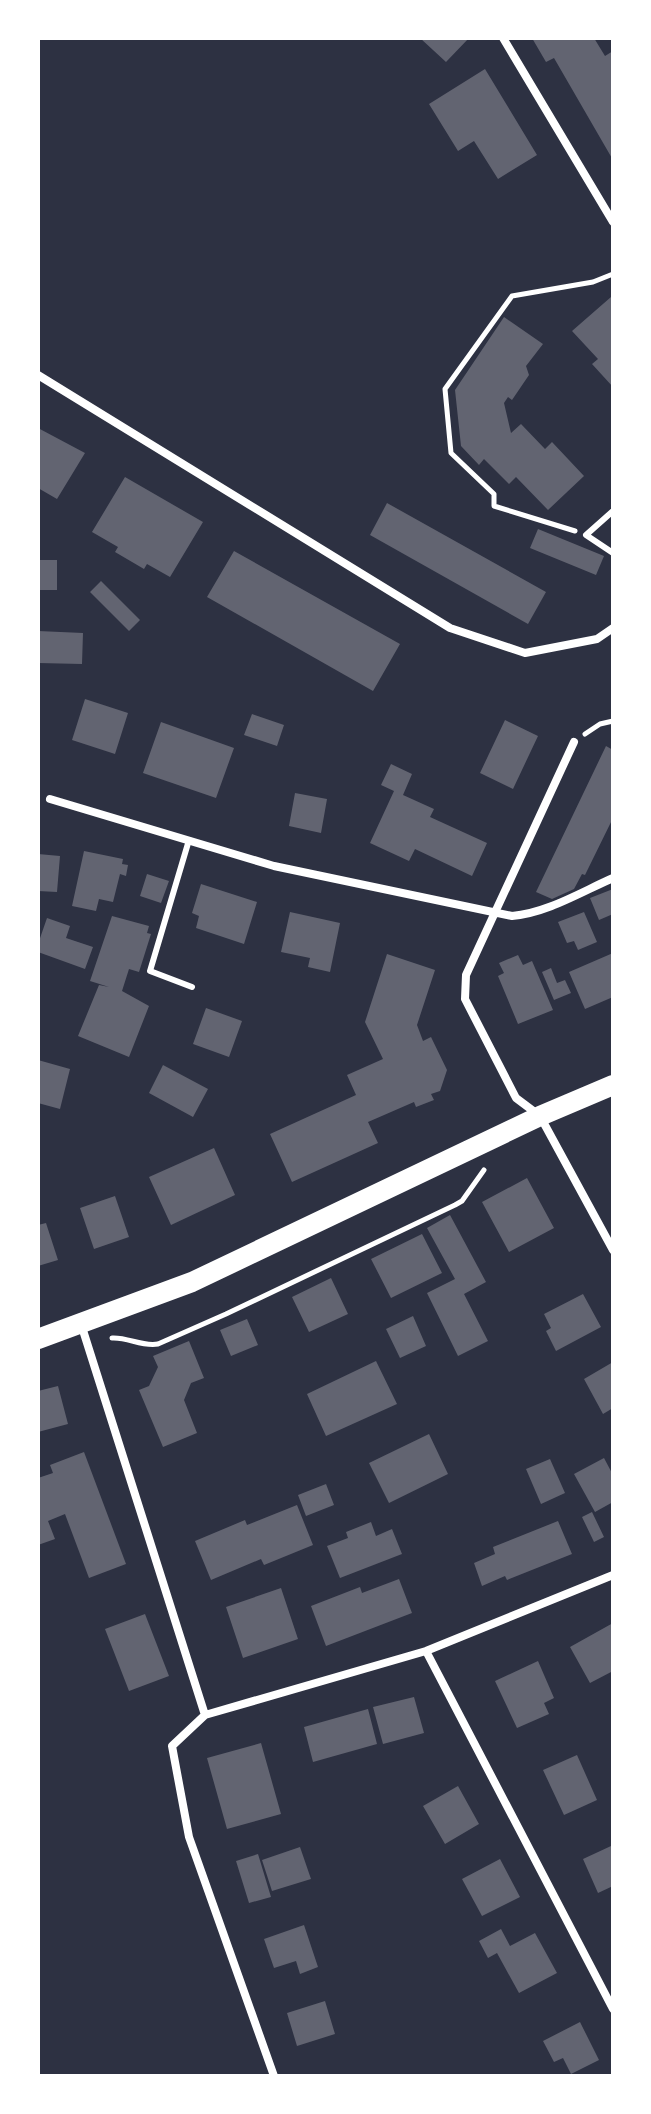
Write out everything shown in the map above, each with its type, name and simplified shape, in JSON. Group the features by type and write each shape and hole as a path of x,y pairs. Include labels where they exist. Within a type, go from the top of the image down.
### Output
{"main road":[{"path":"38,1339 192,1282 540,1116 613,1085"}],"street":[{"path":"503,38 613,222"},
{"path":"38,375 450,628 525,653 597,639 613,628"},
{"path":"574,742 466,975 465,999 516,1098 540,1116 613,1250"},
{"path":"50,799 274,866 512,916 561,902 613,878"},
{"path":"81,1324 205,1715"},
{"path":"274,2076 189,1837 172,1746 205,1715 426,1651 613,1575"},
{"path":"426,1651 613,2009"}],"lane":[{"path":"613,511 586,535 613,553"},
{"path":"189,840 150,971 192,987"}],"path":[{"path":"586,535 494,506 494,494 451,453 445,389 512,296 593,282 613,274"},
{"path":"574,742 600,724 613,721"},
{"path":"88,1345 121,1337 150,1345 158,1344 226,1314 455,1205 462,1201 492,1163"}],"building":[{"path":"420,38 469,38 446,62"},
{"path":"532,38 594,38 605,56 613,51 613,160 554,58 546,62"},
{"path":"485,69 537,155 498,179 474,141 458,151 429,104"},
{"path":"611,297 613,387 592,364 598,359 572,331"},
{"path":"504,317 543,344 526,366 529,375 512,400 508,397 504,403 511,433 521,424 545,449 552,442 584,476 548,510 516,477 509,484 484,459 479,465 461,446 455,390"},
{"path":"38,428 85,453 57,499 38,488"},
{"path":"125,477 203,522 170,577 147,564 144,569 115,552 118,547 92,532"},
{"path":"387,503 546,592 528,624 370,535"},
{"path":"538,529 604,556 596,575 530,548"},
{"path":"234,551 400,644 373,691 207,597"},
{"path":"38,560 57,560 57,590 38,590"},
{"path":"101,581 140,620 129,631 90,592"},
{"path":"38,631 83,633 82,664 38,663"},
{"path":"85,699 128,713 115,754 72,740"},
{"path":"252,714 284,725 277,746 244,735"},
{"path":"505,720 538,736 513,789 480,773"},
{"path":"161,722 234,748 216,798 143,773"},
{"path":"606,746 613,750 613,818 585,875 582,874 574,889 552,899 536,892"},
{"path":"391,764 412,774 403,795 434,809 430,817 487,843 472,876 415,849 409,861 370,843 394,791 381,785"},
{"path":"295,793 327,799 321,833 289,826"},
{"path":"84,851 123,859 122,864 128,865 126,876 120,874 113,902 99,899 96,911 72,906"},
{"path":"38,854 60,856 57,892 38,891"},
{"path":"147,874 169,881 161,903 140,896"},
{"path":"201,884 257,902 244,944 196,928 199,916 192,913"},
{"path":"613,889 613,914 599,920 590,898"},
{"path":"290,912 340,923 330,972 308,967 310,958 281,952"},
{"path":"584,912 597,942 578,950 574,941 567,943 558,922"},
{"path":"112,916 149,926 147,933 151,934 139,972 129,969 122,991 149,1006 129,1057 78,1036 99,985 109,987 90,981"},
{"path":"47,918 70,926 66,938 93,947 85,969 38,952"},
{"path":"613,953 613,997 585,1009 569,972"},
{"path":"387,954 435,970 417,1025 423,1041 431,1037 447,1070 440,1091 431,1094 434,1100 416,1107 414,1102 368,1122 378,1143 292,1182 270,1134 356,1095 347,1075 383,1059 365,1022"},
{"path":"518,955 523,965 532,961 553,1010 518,1024 498,976 504,973 499,963"},
{"path":"551,968 557,983 565,980 571,993 554,1000 542,972"},
{"path":"206,1008 242,1021 229,1057 193,1044"},
{"path":"38,1060 70,1069 60,1109 38,1103"},
{"path":"163,1065 208,1089 193,1117 149,1093"},
{"path":"214,1148 235,1195 171,1225 149,1177"},
{"path":"527,1178 554,1228 509,1252 482,1202"},
{"path":"115,1196 129,1237 94,1249 80,1208"},
{"path":"450,1215 486,1282 464,1294 488,1341 458,1356 427,1293 455,1279 427,1228"},
{"path":"46,1223 58,1260 38,1266 38,1225"},
{"path":"422,1234 442,1273 391,1298 371,1259"},
{"path":"331,1278 348,1314 309,1332 292,1297"},
{"path":"583,1294 601,1327 556,1351 546,1331 551,1328 544,1314"},
{"path":"413,1316 426,1346 400,1358 386,1329"},
{"path":"247,1319 258,1345 231,1356 220,1330"},
{"path":"189,1341 204,1378 191,1383 184,1400 197,1433 163,1447 139,1390 149,1386 158,1367 153,1356"},
{"path":"376,1361 397,1404 326,1436 307,1394"},
{"path":"613,1362 613,1408 603,1414 584,1379"},
{"path":"58,1386 68,1424 38,1432 38,1391"},
{"path":"429,1434 448,1474 389,1503 369,1463"},
{"path":"84,1452 126,1564 89,1578 65,1514 48,1521 55,1539 38,1545 38,1478 53,1473 50,1465"},
{"path":"604,1458 613,1475 613,1502 595,1512 574,1474"},
{"path":"550,1459 565,1493 541,1504 526,1469"},
{"path":"326,1484 334,1505 306,1516 298,1495"},
{"path":"297,1505 313,1545 264,1565 261,1559 211,1580 195,1541 245,1520 247,1525"},
{"path":"592,1512 604,1537 594,1542 582,1517"},
{"path":"558,1521 572,1554 507,1580 505,1576 482,1586 474,1563 495,1554 493,1547"},
{"path":"371,1522 376,1536 392,1529 402,1554 340,1578 327,1546 348,1538 346,1532"},
{"path":"399,1579 412,1613 326,1646 311,1606 360,1587 362,1593"},
{"path":"281,1588 298,1639 243,1658 226,1607"},
{"path":"145,1614 169,1676 129,1691 105,1629"},
{"path":"613,1623 613,1671 590,1683 570,1647"},
{"path":"538,1661 554,1698 544,1703 549,1714 517,1728 495,1681"},
{"path":"414,1697 424,1733 383,1744 373,1707"},
{"path":"368,1709 377,1744 313,1762 304,1727"},
{"path":"261,1743 281,1814 227,1829 207,1758"},
{"path":"577,1755 597,1800 564,1815 543,1770"},
{"path":"458,1786 479,1824 445,1844 423,1806"},
{"path":"611,1846 613,1886 598,1893 583,1859"},
{"path":"300,1847 311,1879 272,1891 262,1860"},
{"path":"258,1854 271,1897 249,1903 236,1861"},
{"path":"500,1859 520,1897 482,1916 462,1879"},
{"path":"304,1925 318,1967 300,1974 296,1961 274,1968 264,1939"},
{"path":"501,1929 510,1946 535,1933 557,1973 519,1993 497,1953 488,1958 479,1941"},
{"path":"325,2001 335,2034 297,2046 287,2013"},
{"path":"580,2022 599,2060 571,2074 563,2058 554,2062 543,2041"}]}
